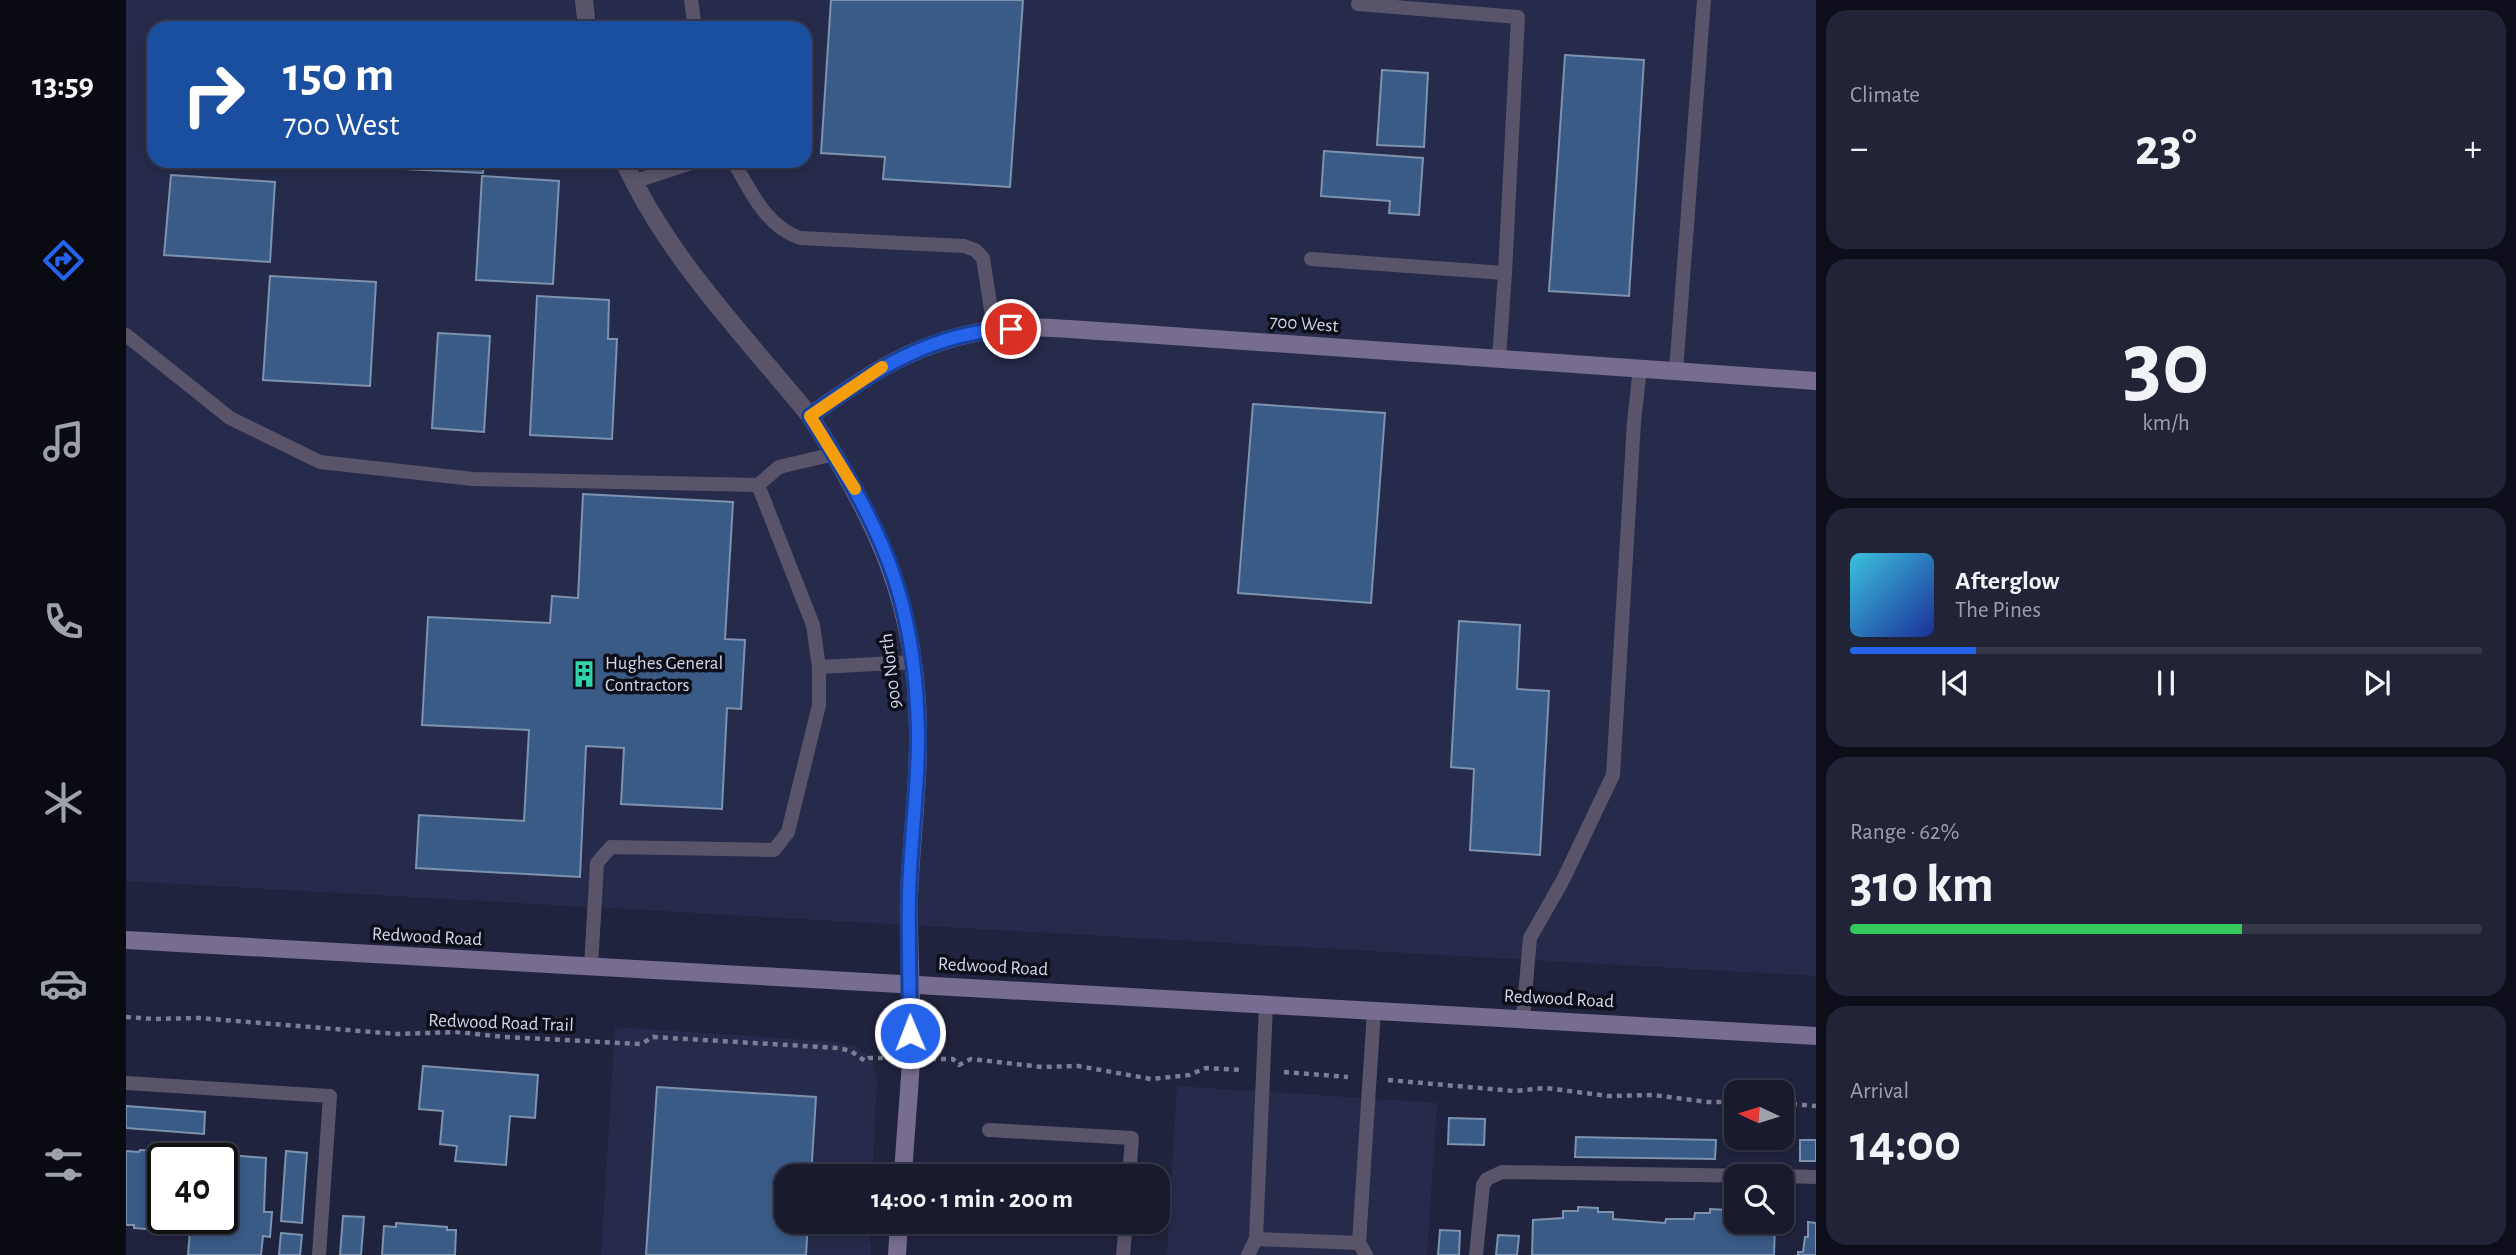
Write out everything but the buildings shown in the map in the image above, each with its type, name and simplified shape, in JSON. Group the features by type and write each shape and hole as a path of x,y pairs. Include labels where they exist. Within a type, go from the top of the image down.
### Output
{"street":[{"path":"584,0 586,21"},
{"name":"900 North","path":"628,168 645,204 673,247 810,416 858,495 895,579 914,662 918,733 909,896 911,1058 903,1164"},
{"name":"700 West","path":"810,416 859,381 905,354 934,343 994,329 1115,332 1816,381"},
{"name":"Redwood Road","path":"126,940 1816,1035"},
{"path":"897,1255 898,1234"}],"lane":[{"path":"691,0 694,21"},
{"path":"1676,371 1704,0"},
{"path":"1358,5 1518,18 1499,358"},
{"path":"634,181 675,168"},
{"path":"737,168 769,220 787,234 800,238 964,246 975,250 984,258 994,329"},
{"path":"1311,259 1505,273"},
{"path":"126,335 230,418 320,462 472,479 758,485 779,467 834,454"},
{"path":"1523,1018 1530,939 1563,880 1613,775 1634,422 1640,368"},
{"path":"592,967 597,863 611,847 774,850 788,832 819,705 818,667 813,625 758,485"},
{"path":"818,667 914,662"},
{"path":"1248,1255 1256,1239 1266,1003"},
{"path":"1256,1239 1363,1249 1374,1010"},
{"path":"126,1083 330,1096 319,1255"},
{"path":"989,1130 1132,1138 1130,1164"},
{"path":"1476,1255 1483,1185 1487,1179 1502,1172 1724,1175"},
{"path":"1794,1177 1816,1177"},
{"path":"1123,1255 1125,1234"}],"path":[{"name":"Redwood Road Trail","path":"126,1017 199,1018 397,1034 457,1032 641,1044 653,1037 808,1046 852,1051 865,1061 869,1058"},
{"path":"953,1059 959,1065"},
{"path":"1794,1104 1816,1106"}],"shaded area":[{"path":"126,0 1816,0 1816,976 126,881"},
{"path":"615,1027 837,1042 856,1047 872,1062 877,1080 873,1164 774,1164 774,1234 870,1234 871,1255 601,1255"},
{"path":"1177,1086 1437,1103 1427,1255 1167,1255"}],"slow traffic":[{"path":"855,489 810,416 882,367"}],"place":[{"name":"Hughes General Contractors","path":"584,674"}],"route":[{"path":"910,1033 909,896 918,733 914,662 895,579 878,537 858,495 810,416 864,378 905,354 965,335 994,329 1011,329"}]}
